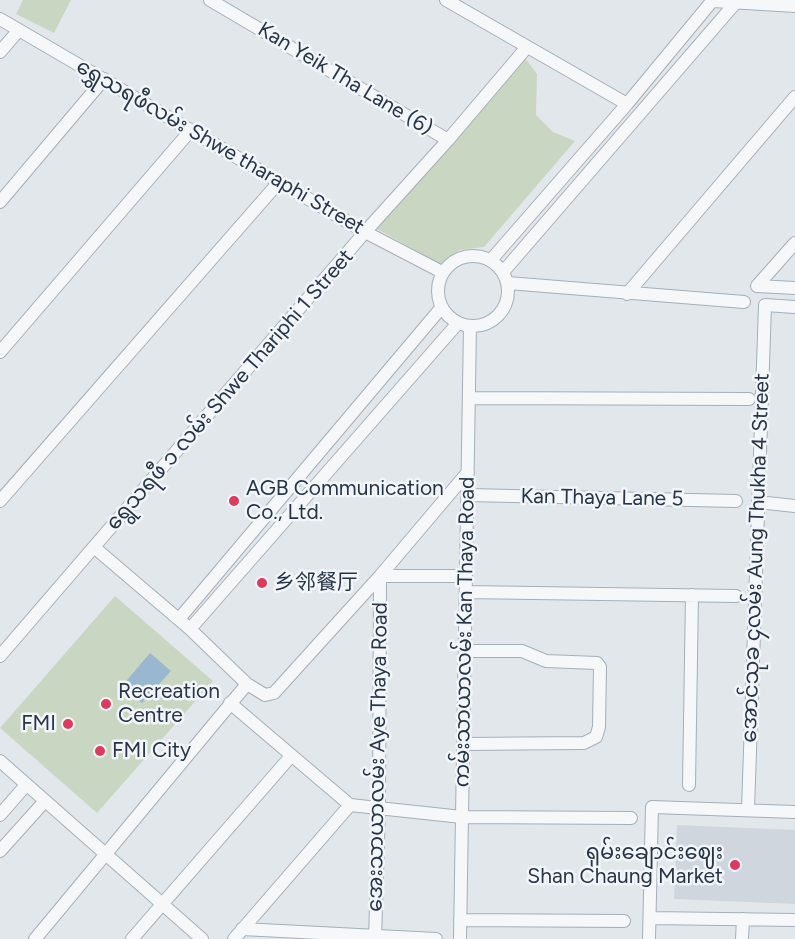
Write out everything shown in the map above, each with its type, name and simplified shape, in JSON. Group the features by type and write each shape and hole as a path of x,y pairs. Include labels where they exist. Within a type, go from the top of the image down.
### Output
{"street":[{"name":"Kan Yeik Tha Lane (6)","path":"210,0 448,140"},
{"path":"446,0 627,104"},
{"path":"491,260 627,104 713,0 795,6"},
{"path":"505,278 737,1"},
{"name":"ရွှေသရဖီလမ်း Shwe tharaphi Street","path":"0,19 365,232 442,272"},
{"path":"0,52 20,30"},
{"name":"ရွေသရဖီ ၁ လမ်း Shwe Thariphi 1 Street","path":"0,656 527,47"},
{"path":"0,202 104,80"},
{"path":"627,294 795,98"},
{"path":"0,352 191,130"},
{"path":"0,501 279,182"},
{"path":"795,243 757,286 795,288"},
{"path":"467,256 479,256 491,260 505,278 508,296 504,308 496,318 486,324 464,324 445,314 441,308 437,296 438,284 442,272 455,260 467,256"},
{"path":"505,278 627,294 744,302"},
{"name":"အောင်သုခ ၄လမ်း Aung Thukha 4 Street","path":"748,810 765,305 795,307"},
{"path":"178,619 441,308"},
{"path":"190,629 464,324"},
{"name":"ကမ်းသာယာလမ်း Kan Thaya Road","path":"460,939 469,398 464,324"},
{"path":"469,398 749,399"},
{"path":"95,548 190,629 247,684 265,695 274,693 380,576 468,472"},
{"name":"Kan Thaya Lane 5","path":"468,495 736,501"},
{"path":"758,502 795,506"},
{"path":"380,576 466,576"},
{"name":"အေးသာယာလမ်း Aye Thaya Road","path":"375,938 379,809 380,576"},
{"path":"466,591 736,596"},
{"path":"688,785 692,595"},
{"path":"463,744 584,743 596,737 599,727 600,667 597,663 546,661 522,651 465,651"},
{"path":"35,939 247,684"},
{"path":"230,703 350,805 462,817 631,818"},
{"path":"132,939 291,756"},
{"path":"0,761 202,939"},
{"path":"0,815 26,785"},
{"path":"0,851 45,801"},
{"path":"238,934 350,805"},
{"path":"649,939 652,807 795,812"},
{"path":"650,918 795,920"},
{"path":"742,939 743,919"},
{"path":"460,920 624,921"},
{"path":"238,934 436,939"}],"shaded area":[{"name":"ရှမ်းချောင်းဈေး Shan Chaung Market","path":"677,825 795,830 795,904 674,899"}],"green space":[{"path":"23,0 71,0 54,33 16,14"},
{"path":"525,58 537,74 536,115 553,132 575,141 484,247 460,250 440,264 377,229"},
{"name":"Recreation Centre","path":"115,596 213,681 97,813 0,728"}],"water":[{"path":"150,653 171,671 142,703 122,686"}],"place":[{"name":"AGB Communication Co., Ltd.","path":"234,501"},
{"name":"乡邻餐厅","path":"262,583"},
{"name":"Recreation Centre","path":"106,704"},
{"name":"FMI","path":"68,724"},
{"name":"FMI City","path":"100,751"},
{"name":"ရှမ်းချောင်းဈေး Shan Chaung Market","path":"735,865"}]}
